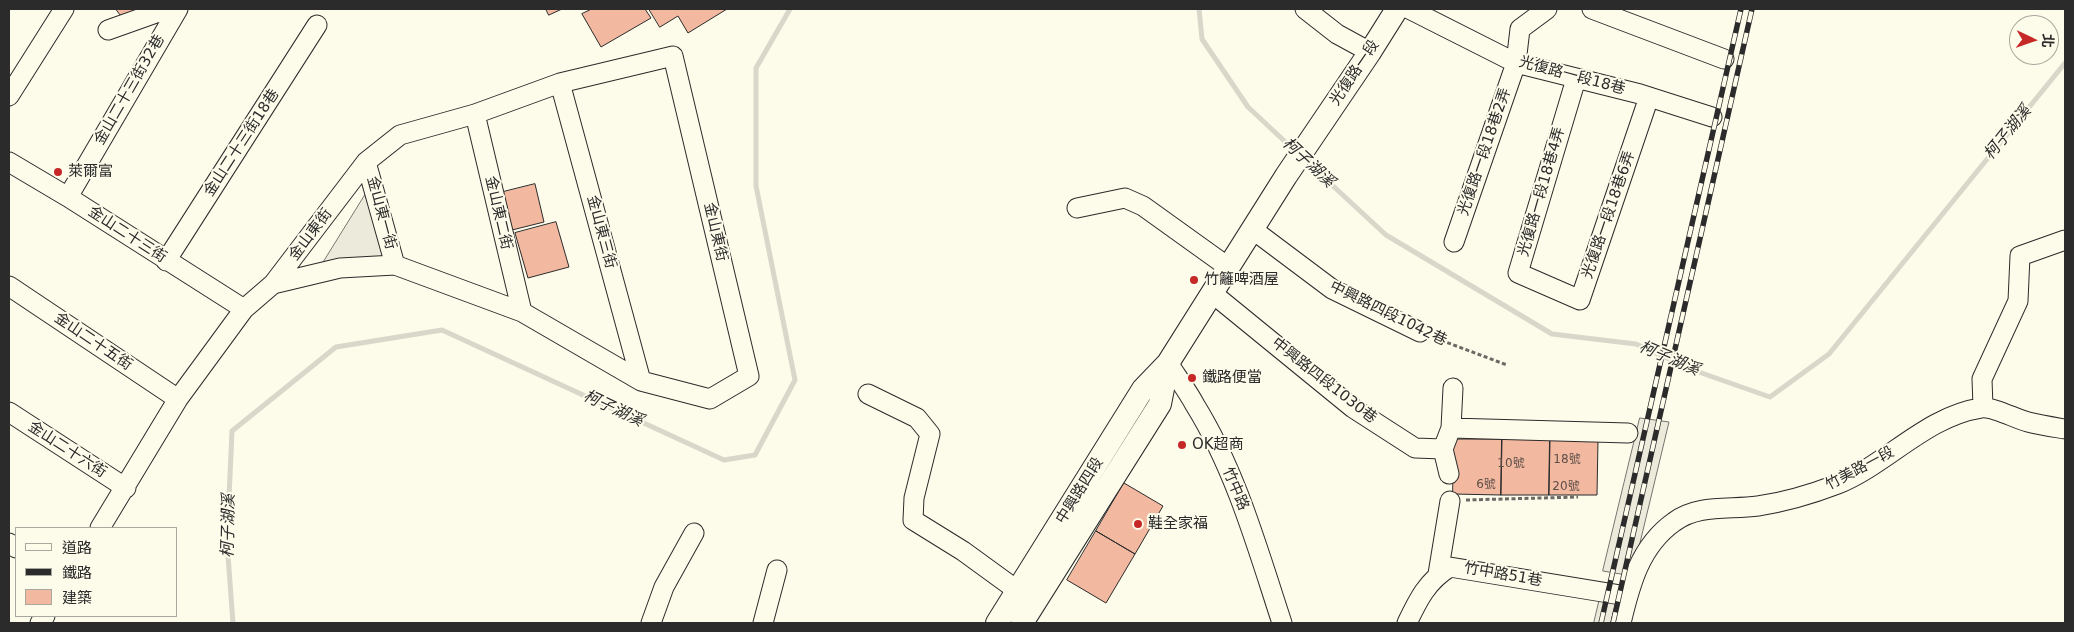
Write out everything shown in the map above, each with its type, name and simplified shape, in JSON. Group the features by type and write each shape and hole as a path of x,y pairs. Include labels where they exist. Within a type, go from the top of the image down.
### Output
{"main road":[{"name":"光復路一段","path":"1286,176 1397,9"},
{"name":"中興路四段","path":"998,623 1143,389 1168,363 1286,176"},
{"name":"中興路四段","path":"1022,623 1049,583 1160,404 1168,363"}],"street":[{"path":"9,96 64,9"},
{"path":"108,30 167,9"},
{"name":"金山二十三街32巷","path":"68,197 178,9"},
{"path":"1305,9 1337,34 1370,52"},
{"name":"光復路一段18巷","path":"1409,9 1516,62 1649,97 1712,117"},
{"name":"光復路一段18巷2弄","path":"1454,242 1516,62 1520,29 1547,9"},
{"path":"1592,9 1724,59"},
{"name":"金山二十三街18巷","path":"166,261 317,25"},
{"name":"金山東街","path":"101,527 126,488 178,399 244,310 273,284 366,162 400,134 475,114 560,83 673,56 749,376 710,399 641,382 522,312 395,265 340,268 273,284"},
{"name":"光復路一段18巷4弄","path":"1548,288 1518,274 1576,79"},
{"name":"金山東三街","path":"560,83 641,382"},
{"name":"光復路一段18巷6弄","path":"1548,288 1580,300 1649,97"},
{"name":"金山東二街","path":"475,114 522,312"},
{"name":"金山二十三街","path":"9,162 68,197 244,310"},
{"name":"金山東一街","path":"366,162 395,265"},
{"path":"1077,208 1125,198 1143,206 1228,267"},
{"name":"中興路四段1042巷","path":"1252,229 1332,289 1420,332"},
{"path":"2065,240 2020,256 2018,301 1982,379 1983,407 2028,422 2065,429"},
{"name":"金山二十五街","path":"9,286 178,399"},
{"name":"中興路四段1030巷","path":"1212,293 1353,408 1415,448 1443,449"},
{"name":"竹中路","path":"1168,363 1196,406 1224,462 1252,530 1282,623"},
{"path":"1449,474 1443,449 1451,428 1453,388"},
{"path":"868,394 917,418 930,434 914,498 913,520 963,551 1018,591"},
{"name":"竹美路一段","path":"1621,623 1627,596 1636,570 1646,550 1672,523 1685,514 1700,510 1755,506 1788,501 1840,484 1940,423 1983,407"},
{"name":"金山二十六街","path":"9,412 126,488"},
{"path":"1451,428 1628,433"},
{"path":"1407,623 1421,592 1438,574 1450,501"},
{"path":"651,623 664,587 694,533"},
{"name":"竹中路51巷","path":"1438,574 1450,567 1457,567 1627,596"},
{"path":"763,623 777,570"},
{"path":"1030,571 1049,583"}],"path":[{"name":"中興路四段1042巷","path":"1420,332 1507,365"},
{"path":"1450,501 1578,497"}],"shaded area":[{"path":"365,195 388,260 321,266"},
{"path":"1640,418 1669,422 1632,576 1603,571"},
{"path":"1600,598 1632,606 1628,623 1594,623"}],"building":[{"path":"116,9 142,9 125,21"},
{"path":"546,9 562,9 549,15"},
{"path":"592,9 645,9 651,18 601,47 582,14"},
{"path":"649,9 727,9 688,33 678,16 660,27"},
{"path":"535,184 544,222 512,230 503,192"},
{"path":"556,222 569,267 528,278 515,233"},
{"path":"1454,439 1502,439 1501,495 1453,494"},
{"path":"1502,439 1550,439 1549,495 1501,495"},
{"path":"1550,439 1598,440 1597,495 1549,495"},
{"path":"1124,483 1163,506 1135,554 1096,531"},
{"path":"1096,531 1135,554 1106,603 1067,580"}],"waterway":[{"name":"柯子湖溪","path":"233,623 227,542 232,431 336,347 442,330 724,460 755,455 795,380 756,186 756,68 790,9"},
{"name":"柯子湖溪","path":"1199,9 1202,39 1248,107 1295,151"},
{"name":"柯子湖溪","path":"1305,160 1386,235 1552,334 1636,344 1693,370 1770,397 1829,354 2065,63"}],"railway":[{"path":"1601,623 1741,9"},
{"path":"1613,623 1752,9"}],"place":[{"name":"萊爾富","path":"58,172"},
{"name":"竹籬啤酒屋","path":"1194,280"},
{"name":"鐵路便當","path":"1192,378"},
{"name":"OK超商","path":"1182,445"},
{"name":"鞋全家福","path":"1138,524"}]}
